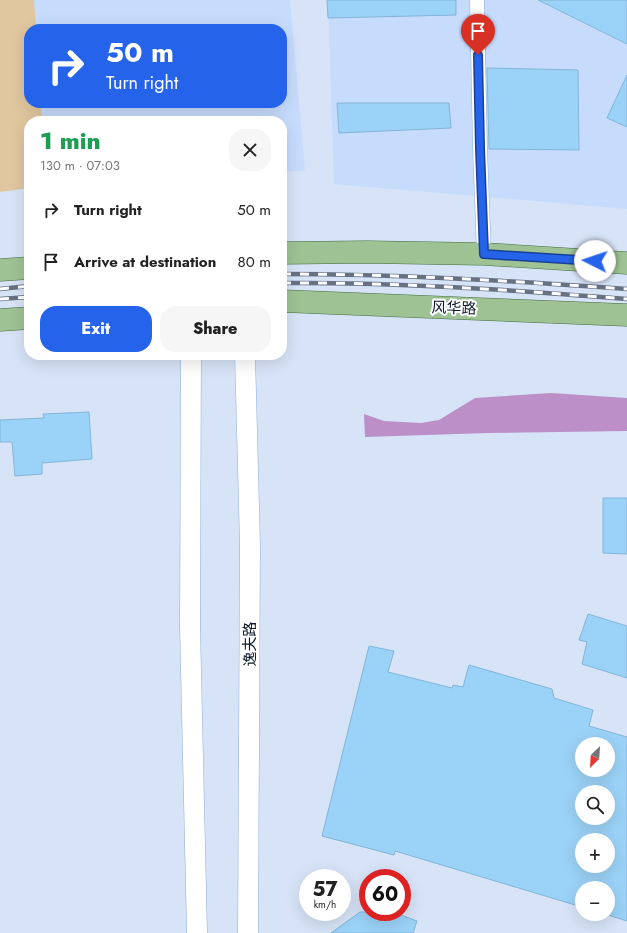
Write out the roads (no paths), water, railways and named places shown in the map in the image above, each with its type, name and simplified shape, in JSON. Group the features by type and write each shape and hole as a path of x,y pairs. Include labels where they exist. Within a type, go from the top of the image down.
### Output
{"main road":[{"path":"287,253 368,252 484,254 627,263"},
{"path":"0,270 24,268"},
{"name":"风华路","path":"287,301 627,315"},
{"path":"0,320 24,318"},
{"path":"191,360 190,626 196,933"},
{"name":"逸夫路","path":"245,360 250,545 248,933"}],"street":[{"path":"477,0 484,254"}],"railway":[{"path":"287,274 454,278 627,289"},
{"path":"287,283 411,285 627,299"},
{"path":"0,289 24,287"},
{"path":"0,299 24,297"}]}
